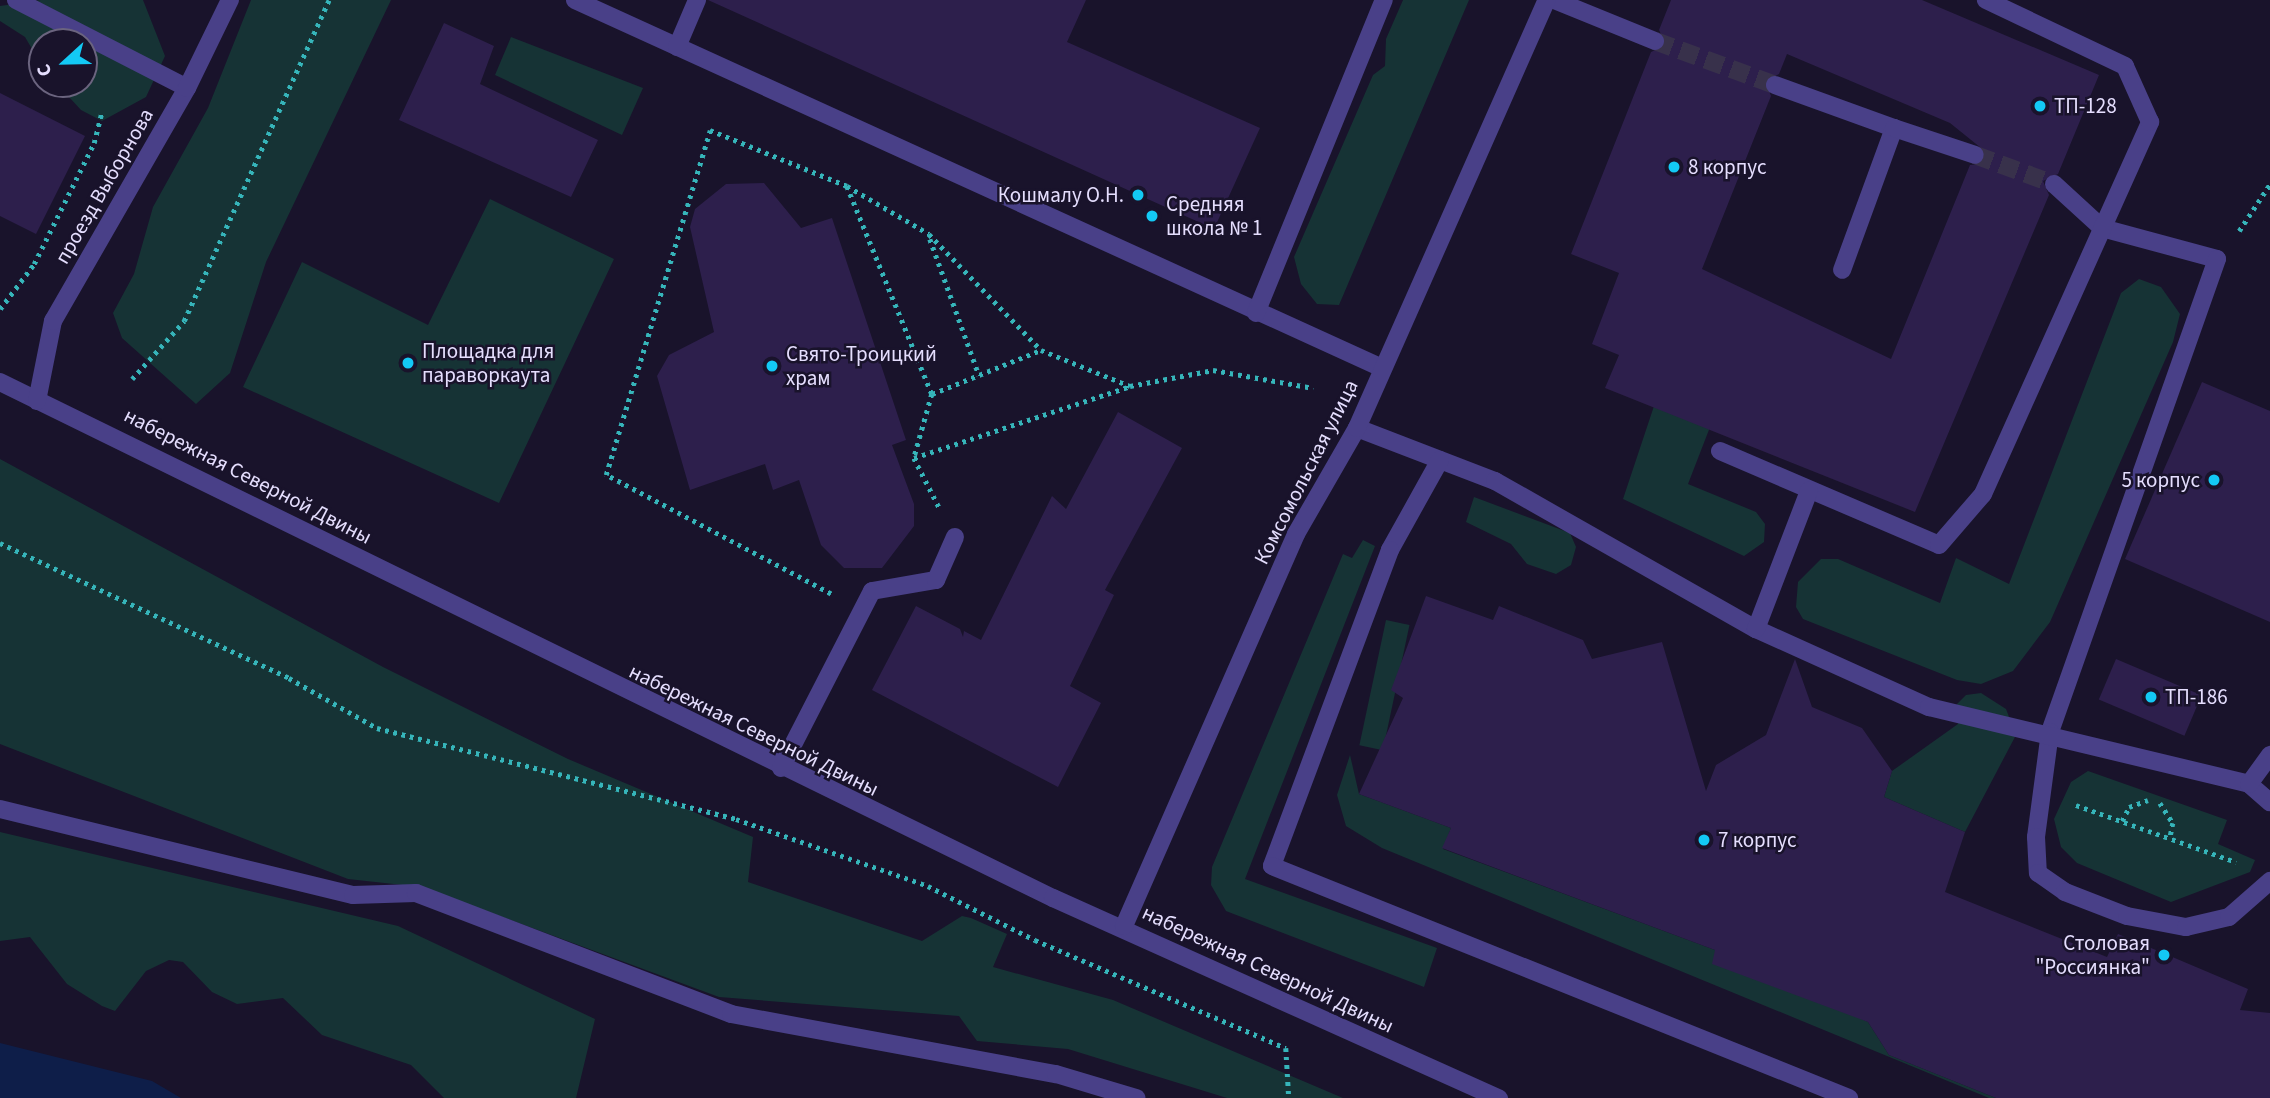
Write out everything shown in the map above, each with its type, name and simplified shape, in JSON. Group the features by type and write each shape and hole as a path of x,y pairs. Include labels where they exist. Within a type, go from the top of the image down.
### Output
{"street":[{"path":"16,0 187,88"},
{"name":"проезд Выборнова","path":"37,401 53,321 187,88 230,0"},
{"path":"575,0 598,5 677,47 1256,313 1382,368"},
{"path":"677,47 697,0"},
{"path":"1256,313 1384,0"},
{"name":"Комсомольская улица","path":"1124,926 1296,534 1357,428 1547,0"},
{"path":"1554,0 1655,41"},
{"path":"1720,451 1939,545 1983,494 2150,122 2143,94 2125,66 1986,0"},
{"path":"1775,85 1975,155"},
{"path":"1842,270 1894,128"},
{"path":"2054,184 2102,228 2217,259 2050,732 2046,794 2036,837 2038,873 2065,892 2127,916 2186,927 2229,917 2270,881"},
{"name":"набережная Северной Двины","path":"0,382 126,439 781,768 1499,1098"},
{"path":"1357,428 1495,481 1756,629 1930,707 2050,732 2249,784 2270,802"},
{"path":"1440,460 1390,550 1272,866 1849,1098"},
{"path":"1756,629 1809,491"},
{"path":"781,768 872,591 936,580 955,537"},
{"path":"2249,784 2270,755"},
{"path":"0,809 353,895 416,893 731,1014 1056,1074 1136,1098"}],"path":[{"path":"132,379 184,321 329,0"},
{"path":"0,309 34,264 94,143 102,112"},
{"path":"863,610 606,475 710,130 847,186 929,234 1041,350 1130,386"},
{"path":"2217,259 2270,184"},
{"path":"847,186 932,394 914,458 955,537"},
{"path":"929,234 979,375"},
{"path":"932,394 1041,350"},
{"path":"914,458 1130,386 1213,370 1313,388"},
{"path":"0,543 289,678 377,727 736,819 928,886 1035,940 1286,1048 1290,1098"},
{"path":"2046,794 2245,865"},
{"path":"2122,821 2136,803 2160,803 2173,823 2170,839"}],"green space":[{"path":"41,0 143,0 165,56 146,97 102,121 81,110 70,98 98,98 98,28 28,28 28,42 25,37 0,21 0,6"},
{"path":"251,0 391,0 266,262 230,373 196,404 122,338 113,313 134,274 153,207 208,108"},
{"path":"1403,0 1469,0 1339,305 1317,304 1301,284 1294,257 1373,75 1385,66 1386,39"},
{"path":"511,37 643,88 622,135 495,75"},
{"name":"Площадка для параворкаута","path":"490,199 614,259 499,503 243,387 302,262 428,325"},
{"path":"2139,279 2161,287 2180,314 2173,342 2050,622 2013,671 1981,684 1957,680 1803,619 1796,607 1798,582 1821,559 1838,559 1940,603 1956,558 2009,584 2121,293"},
{"path":"1657,397 1712,422 1688,484 1756,512 1765,524 1764,542 1744,556 1623,499"},
{"path":"0,459 383,667 568,759 753,837 748,882 922,941 962,916 971,918 1007,934 993,967 1113,1000 1343,1098 1227,1098 1068,1049 977,1041 959,1016 719,997 421,887 348,879 0,744"},
{"path":"1474,497 1570,533 1576,547 1571,565 1556,574 1527,564 1511,544 1466,522"},
{"path":"1363,540 1375,546 1245,879 1437,948 1424,987 1226,911 1211,885 1212,867 1343,554 1352,558"},
{"path":"1386,620 1409,625 1383,750 1359,745"},
{"path":"1981,693 2006,709 2016,735 1965,832 1884,797 1892,771 1958,724 1954,707 1966,695"},
{"path":"1350,755 1359,794 1451,828 1443,849 1715,950 1868,1022 1889,1055 1996,1098 1989,1098 1382,848 1346,826 1337,795"},
{"path":"2088,771 2227,820 2218,844 2255,860 2250,872 2171,902 2077,863 2061,847 2054,819 2071,782"},
{"path":"0,832 398,926 595,1019 576,1098 444,1098 411,1065 322,1035 283,998 237,1004 212,992 183,962 169,960 146,971 115,1011 102,1006 67,984 30,937 0,941"}],"water":[{"path":"0,1043 152,1081 181,1098 0,1098"}],"building":[{"path":"708,0 1086,0 1067,42 1260,128 1214,229"},
{"path":"1671,0 1922,0 2099,75 2058,174 2043,181 2049,195 1915,512 1605,388 1619,355 1592,344 1619,273 1571,254 1651,52 1666,45 1659,30","holes":["1787,54 1950,123 1986,152 1982,164 1970,165 1891,359 1702,269 1771,96 1765,81 1779,74"]},
{"path":"444,23 494,46 480,84 598,140 571,197 399,120"},
{"path":"0,93 85,136 36,234 0,216"},
{"name":"Свято-Троицкий храм","path":"764,183 801,228 832,218 906,440 892,445 914,504 914,526 882,568 844,568 821,545 799,480 773,490 765,464 690,490 657,376 669,355 714,332 690,227 695,209 726,184"},
{"name":"5 корпус","path":"2202,382 2270,411 2270,622 2125,559"},
{"path":"1118,412 1182,448 1105,590 1114,595 1070,686 1101,703 1058,787 872,690 916,606 960,629 963,637 964,631 981,640 1052,496 1066,509"},
{"name":"7 корпус","path":"1426,596 1493,620 1499,606 1583,640 1592,659 1662,642 1706,791 1716,765 1766,735 1795,659 1812,707 1862,728 1892,771 1884,797 1965,832 1945,892 2107,957 2118,934 2248,989 2240,1010 2270,1013 2270,1098 1996,1098 1889,1055 1868,1022 1712,964 1715,950 1442,848 1451,828 1359,794 1403,698 1391,690"},
{"name":"ТП-186","path":"2116,659 2202,695 2184,736 2099,700"}],"tunnel":[{"path":"1655,41 1775,85"},
{"path":"1975,155 2054,184"}],"place":[{"name":"ТП-128","path":"2040,106"},
{"name":"8 корпус","path":"1674,167"},
{"name":"Кошмалу О.Н.","path":"1138,195"},
{"name":"Средняя школа № 1","path":"1152,216"},
{"name":"Площадка для параворкаута","path":"408,363"},
{"name":"Свято-Троицкий храм","path":"772,366"},
{"name":"5 корпус","path":"2214,480"},
{"name":"ТП-186","path":"2151,697"},
{"name":"7 корпус","path":"1704,840"},
{"name":"Столовая \"Россиянка\"","path":"2164,955"}]}
